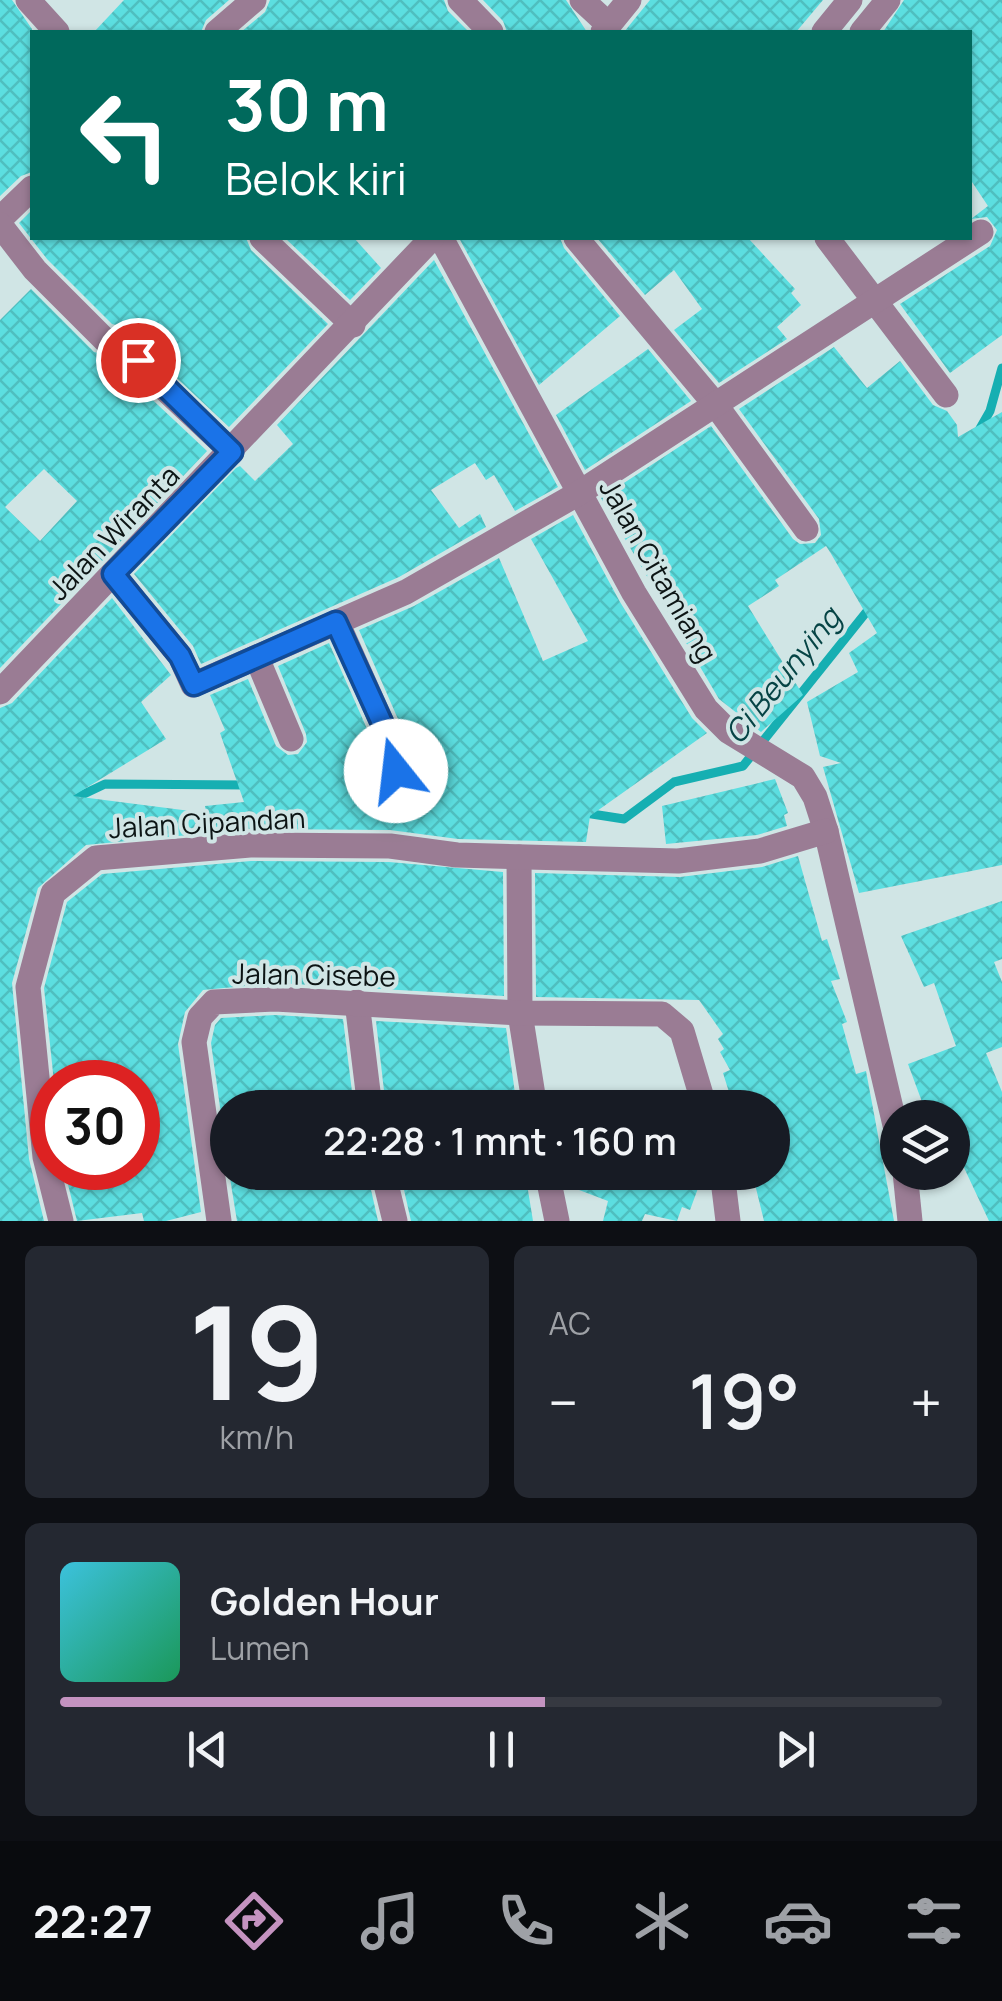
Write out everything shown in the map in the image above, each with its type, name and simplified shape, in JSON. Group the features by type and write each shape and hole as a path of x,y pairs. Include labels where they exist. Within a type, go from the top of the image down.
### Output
{"street":[{"path":"28,0 55,30"},
{"path":"220,30 254,0"},
{"path":"460,0 490,30"},
{"path":"582,0 606,28 629,0"},
{"path":"826,30 850,0"},
{"path":"864,30 888,0"},
{"path":"30,190 0,222 36,270 105,340 123,341 153,378 232,452"},
{"path":"972,238 981,232"},
{"path":"264,240 353,325"},
{"name":"Jalan Wiranta","path":"0,692 430,240"},
{"name":"Jalan Citamiang","path":"442,240 644,610 706,709 728,731 772,756 810,786 826,831 889,1100"},
{"path":"578,240 715,404 806,529"},
{"path":"829,240 946,395"},
{"path":"113,574 180,656 194,685 406,592 580,494 968,240"},
{"path":"336,622 383,725 396,771"},
{"path":"257,658 291,739"},
{"name":"Jalan Cipandan","path":"61,1221 45,1157 28,987 46,911 65,881 96,858 250,845 390,846 519,857 678,862 760,850 826,831"},
{"path":"519,857 520,1014 532,1090"},
{"name":"Jalan Cisebe","path":"213,1220 194,1042 204,1007 214,1002 357,1002 520,1014 662,1014 674,1022 687,1042 700,1090"},
{"path":"357,1002 368,1090"},
{"path":"387,1190 395,1221"},
{"path":"551,1190 558,1221"},
{"path":"724,1190 728,1221"},
{"path":"907,1190 910,1221"}],"building":[{"path":"0,0 12,0 32,29 30,173 0,196"},
{"path":"124,0 229,0 206,20 202,30 96,30"},
{"path":"270,0 444,0 448,11 467,30 243,30 265,12"},
{"path":"483,0 566,0 586,30 506,30"},
{"path":"650,0 823,0 798,30 626,30"},
{"path":"904,0 1002,0 1002,335 950,373 900,304 990,246 997,230 987,217 972,219 988,206 972,182 972,30 884,30"},
{"path":"30,212 30,237 19,223"},
{"path":"32,240 247,240 251,250 328,324 229,427 165,367 135,330 112,324"},
{"path":"287,240 356,240 381,268 350,300"},
{"path":"460,240 561,240 620,316 539,385"},
{"path":"599,240 750,240 795,289 791,293 801,305 777,327 787,339 719,383 674,330 702,309 674,270 645,295"},
{"path":"434,260 558,487 515,511 494,475 486,480 475,463 431,490 459,528 480,514 486,527 399,577 201,664 193,646 134,574 236,468 240,466 255,481 293,444 277,425"},
{"path":"31,289 94,352 115,357 142,390 207,451 0,668 0,320","holes":["44,469 77,501 40,541 5,507"]},
{"path":"834,347 867,388 900,361 933,405 947,411 957,425 958,437 1002,412 1002,865 859,893 823,767 841,763 820,756 807,702 858,672 849,653 877,633 830,552 826,546 775,580 779,586 748,606 803,695 761,732 719,699 601,498 711,426 793,539 800,544 815,543 821,535 819,519 739,409"},
{"path":"648,349 691,401 585,470 556,415"},
{"path":"573,515 620,602 692,718 707,733 590,816 586,842 458,839 390,830 250,829 86,845 38,888 12,983 30,1190 36,1190 44,1221 0,1221 0,708 12,703 112,598 171,675 141,702 166,739 73,796 206,813 205,806 244,802 220,733 225,730 210,695 248,679 276,746 288,755 298,754 307,742 306,734 278,666 329,643 368,731 381,776 391,786 401,786 411,776 412,767 398,719 359,630 414,606 499,558 543,661 588,641 531,539"},
{"path":"775,779 788,813 784,815 787,826 757,835 666,844 662,806"},
{"path":"798,856 822,941 827,939 840,979 831,981 847,1022 842,1024 856,1074 866,1071 880,1146 880,1190 888,1190 894,1221 764,1221 756,1190 790,1190 790,1090 728,1090 723,1073 730,1070 718,1039 723,1034 699,1000 536,997 535,873 680,877 762,867"},
{"path":"251,861 389,862 503,872 504,996 276,983 203,990 185,1012 178,1044 201,1212 166,1221 144,1221 142,1213 77,1221 69,1190 160,1190 160,1060 52,1060 44,988 67,902 102,874"},
{"path":"1002,901 1002,959 994,962 1002,982 1002,1047 986,1053 1002,1092 1002,1221 989,1221 970,1180 970,1100 921,1100 908,1064 956,1046 934,983 924,987 901,936"},
{"path":"275,1015 343,1019 352,1090 218,1090 211,1043 221,1018"},
{"path":"376,1021 506,1028 515,1090 384,1090"},
{"path":"232,1190 371,1190 378,1221 237,1221"},
{"path":"404,1190 528,1190 533,1221 411,1221"},
{"path":"579,1190 697,1190 690,1210 682,1207 677,1221 645,1214 642,1221 603,1221 608,1201"}],"waterway":[{"name":"Ci Beunying","path":"978,432 990,411 1002,368"},
{"name":"Ci Beunying","path":"579,812 624,819 674,782 743,766 872,605"},
{"name":"Ci Beunying","path":"67,802 105,784 247,785"}],"route":[{"path":"138,360 232,452 113,574 180,656 194,685 336,622 383,725 396,771"}]}
